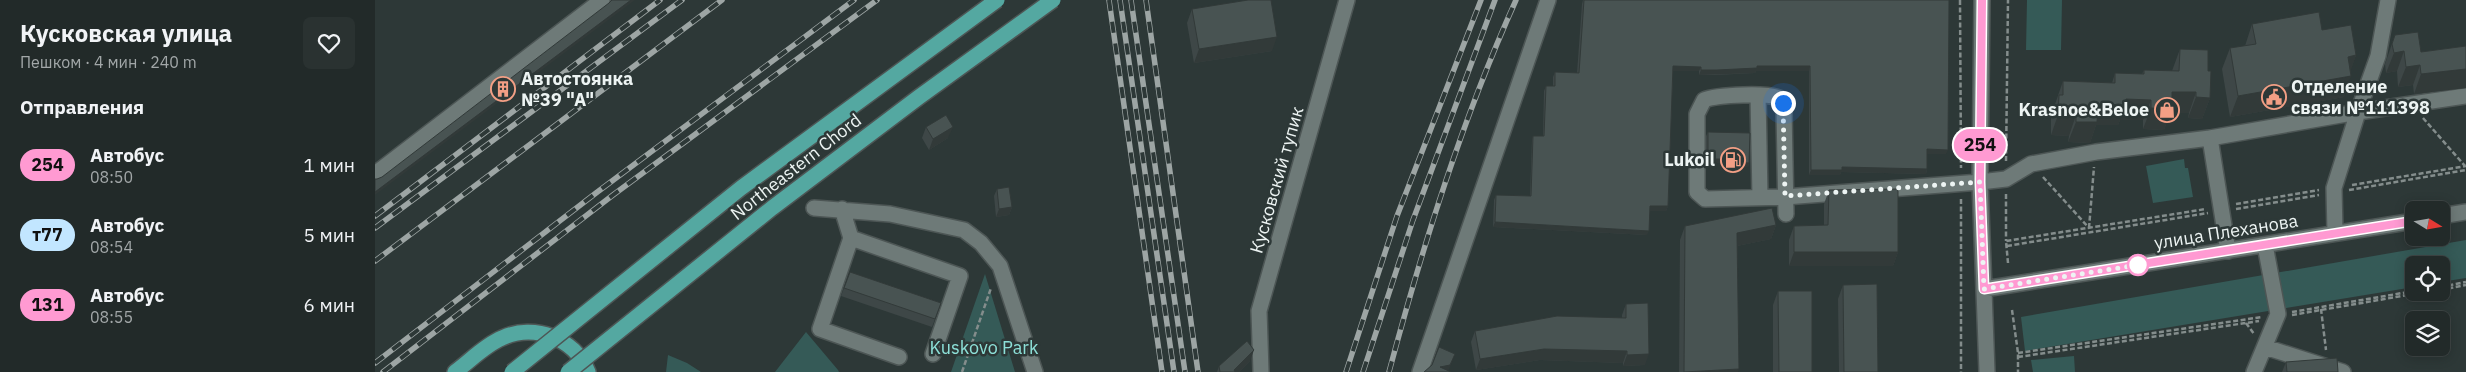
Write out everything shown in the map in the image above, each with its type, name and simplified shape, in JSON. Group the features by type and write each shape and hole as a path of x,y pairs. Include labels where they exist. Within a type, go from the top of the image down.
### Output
{"main road":[{"name":"Northeastern Chord","path":"512,372 741,188 997,0"},
{"name":"Northeastern Chord","path":"567,372 780,202 919,97 1053,0"},
{"path":"455,372 501,338 525,332 537,332 561,340 579,357 588,372"}],"street":[{"path":"375,174 602,0"},
{"name":"Кусковский тупик","path":"1261,372 1259,311 1347,0"},
{"path":"1421,372 1548,0"},
{"path":"1982,0 1980,182 1987,372"},
{"path":"2335,233 2334,188 2378,56 2388,0"},
{"path":"1758,96 1759,197"},
{"path":"1779,212 1785,196 1784,106 1777,97 1758,96 1714,97 1700,104 1697,114 1697,192 1705,199 1785,196 2006,179 2031,164 2096,152 2210,138 2358,112 2466,96"},
{"path":"2210,138 2228,251"},
{"path":"814,208 890,214 964,230 981,242 999,266 1035,372"},
{"path":"842,209 851,238 820,329 899,357"},
{"path":"2450,215 2466,212"},
{"name":"улица Плеханова","path":"1984,289 2405,221"},
{"path":"851,238 960,276 933,354"},
{"path":"2254,372 2278,316 2265,245"},
{"path":"2265,347 2343,372"}],"path":[{"path":"2006,241 2008,0"},
{"path":"2411,104 2465,166"},
{"path":"2031,164 2089,228 2096,152"},
{"path":"962,372 999,266"},
{"path":"2450,287 2466,284"},
{"path":"2321,309 2405,293"},
{"path":"2018,355 2405,295"},
{"path":"2321,309 2328,367"},
{"path":"2012,310 2018,355 2018,372"}],"green space":[{"path":"2027,0 2062,0 2061,50 2026,50"},
{"path":"2184,159 2185,168 2188,168 2193,197 2153,203 2146,166"},
{"path":"2466,240 2466,278 2450,281 2450,256 2405,256 2405,288 2025,351 2021,317 2431,246 2450,246 2450,243"},
{"name":"Kuskovo Park","path":"985,274 1015,372 951,372"},
{"path":"806,332 838,370 839,372 775,372"},
{"path":"668,355 687,363 701,372 666,372"},
{"path":"2074,356 2075,372 2033,372 2031,360"}],"building":[{"name":"Автостоянка №39 \"А\"","path":"612,0 631,0 375,192 375,179 382,177"},
{"path":"1248,0 1271,0 1277,37 1199,49 1192,9"},
{"path":"1584,0 1949,0 1948,150 1927,149 1927,169 1842,167 1842,170 1811,170 1810,66 1757,66 1757,68 1701,70 1701,67 1673,66 1668,206 1650,206 1649,231 1495,222 1496,195 1531,196 1533,136 1544,136 1546,86 1555,86 1555,72 1579,73"},
{"path":"2319,12 2322,30 2351,25 2356,55 2348,57 2351,76 2238,96 2230,48 2256,44 2252,24"},
{"path":"2418,32 2421,52 2466,46 2466,69 2421,74 2420,65 2406,67 2404,51 2394,53 2392,44 2395,35"},
{"path":"2180,49 2208,50 2208,71 2211,71 2210,98 2196,97 2196,92 2172,92 2172,109 2151,108 2151,100 2126,99 2125,105 2098,104 2097,122 2076,122 2076,115 2058,115 2059,95 2063,95 2063,81 2115,83 2115,73 2144,74 2144,70 2179,71"},
{"path":"946,115 953,127 933,139 926,127"},
{"path":"1708,132 1750,133 1749,163 1731,162 1731,159 1708,159"},
{"path":"1009,187 1012,207 999,209 997,189"},
{"path":"1898,189 1898,252 1794,252 1794,226 1828,225 1829,190"},
{"path":"1772,208 1776,225 1737,233 1739,369 1684,372 1685,226"},
{"path":"850,272 941,303 935,319 844,288"},
{"path":"1877,284 1878,372 1844,372 1843,285"},
{"path":"1778,291 1812,291 1812,372 1779,372"},
{"path":"1648,303 1649,354 1627,355 1627,351 1544,349 1480,359 1475,331 1557,316 1626,318 1626,304"},
{"path":"1247,341 1254,350 1234,370 1235,372 1220,372 1219,366"},
{"path":"1439,347 1455,354 1450,365 1440,367 1451,372 1424,372 1432,365"},
{"path":"2337,358 2338,372 2287,372 2286,362"}],"railway":[{"path":"375,216 660,0"},
{"path":"375,228 682,0"},
{"path":"375,261 722,0"},
{"path":"375,363 596,193 854,0"},
{"path":"383,372 613,195 877,0"},
{"path":"1109,0 1162,372"},
{"path":"1120,0 1174,372"},
{"path":"1131,0 1185,372"},
{"path":"1146,0 1198,372"},
{"path":"1346,372 1397,216 1481,0"},
{"path":"1363,372 1413,220 1495,0"},
{"path":"1389,372 1445,183 1478,91 1516,0"}],"bus line":[{"name":"254","path":"1982,0 1980,182 1984,289 2405,222"}],"place":[{"name":"Автостоянка №39 \"А\"","path":"503,89"},
{"name":"Отделение связи №111398","path":"2274,97"},
{"name":"Krasnoe&Beloe","path":"2167,110"},
{"name":"Lukoil","path":"1733,160"}],"route":[{"path":"1783,103 1785,196 1980,182 1984,289 2138,265"}]}
